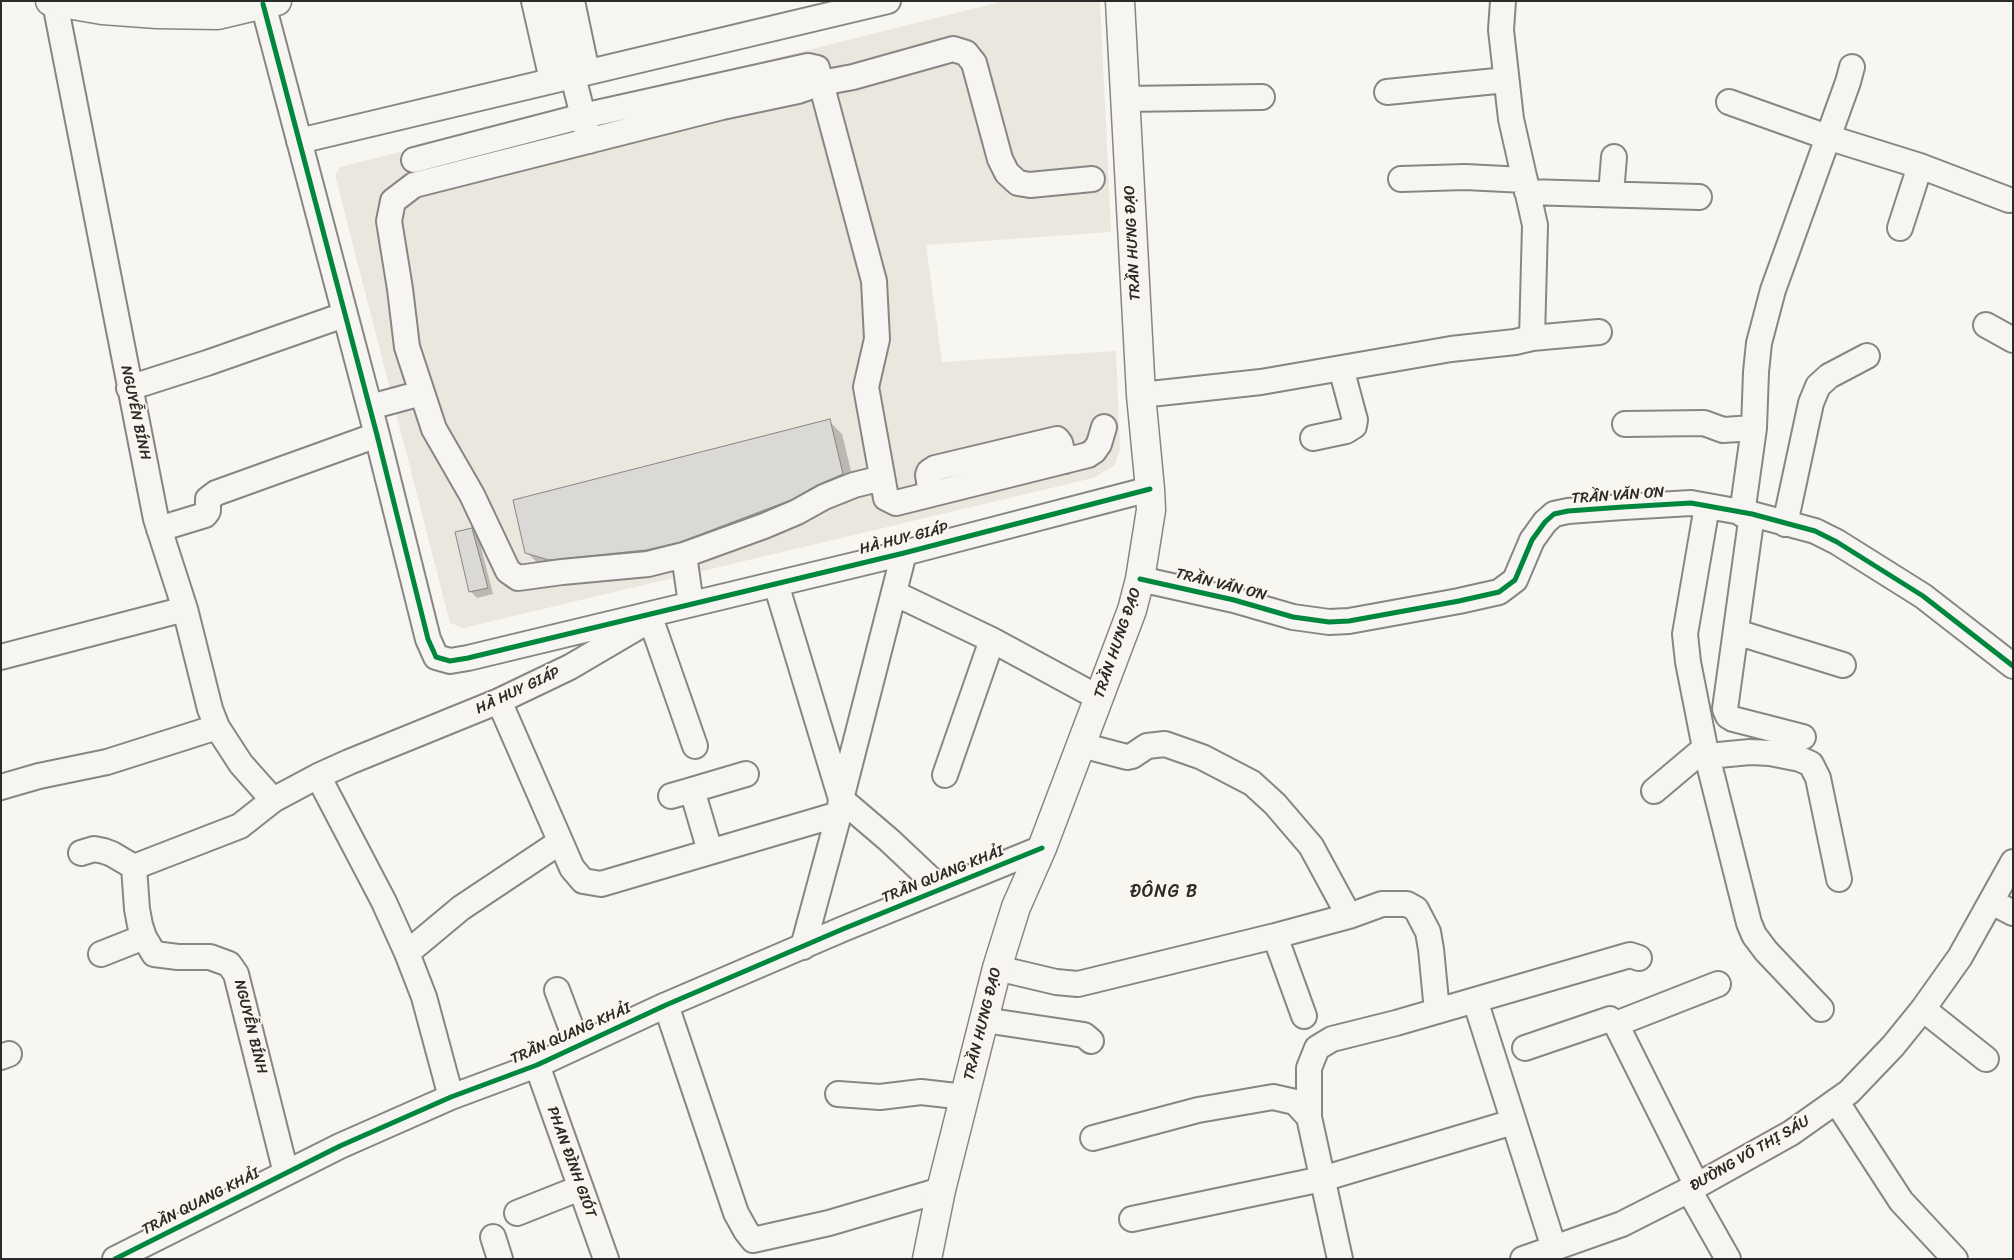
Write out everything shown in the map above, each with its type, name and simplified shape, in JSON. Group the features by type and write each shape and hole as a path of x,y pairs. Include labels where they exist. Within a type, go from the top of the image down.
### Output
{"main road":[{"name":"TRẦN HƯNG ĐẠO","path":"927,1259 941,1190 997,968 1016,907 1042,848 1132,610 1140,579 1151,510 1141,395 1120,1"},
{"path":"53,2 102,5 157,14 218,15 270,3"}],"street":[{"path":"534,1 570,76"},
{"path":"554,1 570,76 589,142"},
{"path":"570,76 572,1"},
{"path":"299,141 888,1"},
{"path":"1503,1 1501,18 1511,119 1534,225 1532,338"},
{"name":"NGUYỄN BÍNH","path":"53,2 156,519 185,609 210,709 217,727 241,764 273,800"},
{"path":"270,3 299,141 377,434 428,639 436,657 450,661 468,658 657,615 695,746"},
{"path":"882,478 847,488 824,497 797,512 684,555 648,564 518,578 508,571 472,495 434,429 422,393 408,347 389,221 393,201 414,185 722,107 798,91 821,83 853,77 953,49 966,53 974,63 1000,159 1007,173 1018,184 1030,185 1092,180"},
{"path":"414,160 583,116 808,66 817,68 874,281 877,339 866,387 886,498 896,503 1088,455 1094,451 1104,427"},
{"path":"1803,737 1728,716 1725,709 1736,632 1747,514 1759,343 1773,290 1852,68"},
{"path":"1387,92 1506,80"},
{"path":"1125,99 1262,97"},
{"path":"1729,102 1827,137 1920,166 2009,200"},
{"path":"1611,194 1614,157"},
{"path":"1900,228 1920,166"},
{"path":"1401,179 1465,177 1526,186 1611,194 1699,197"},
{"path":"129,388 344,315"},
{"path":"1986,325 2013,340"},
{"path":"1141,395 1262,382 1451,348 1600,332"},
{"path":"1785,524 1811,402 1818,386 1829,376 1867,356"},
{"path":"1313,438 1346,432 1354,426 1355,420 1341,368"},
{"path":"370,407 422,393"},
{"path":"1625,424 1704,423 1723,430 1754,428"},
{"path":"159,529 205,515 208,512 208,499 216,493 377,434"},
{"name":"HÀ HUY GIÁP","path":"318,776 499,701 570,667 657,615 691,604 904,553 1150,489"},
{"name":"TRẦN VĂN ƠN","path":"1140,579 1234,600 1293,617 1329,622 1349,621 1460,602 1499,592 1515,580 1532,540 1545,522 1554,514 1568,511 1690,503 1747,514 1785,524 1815,532 1837,542 1923,596 2013,666"},
{"path":"1706,506 1685,634 1688,662 1706,752 1748,923 1766,951 1821,1009"},
{"path":"803,947 904,553"},
{"path":"684,555 691,604"},
{"path":"776,584 840,806 889,840 941,890"},
{"path":"894,593 992,640 1100,698"},
{"path":"1,657 185,609"},
{"path":"1736,632 1843,664"},
{"path":"945,774 992,640"},
{"path":"499,701 572,868 583,881 601,884 710,851 840,806"},
{"path":"1,787 39,776 107,762 178,741 217,727"},
{"path":"1082,745 1128,757 1147,746 1165,744 1202,757 1252,783 1275,804 1310,846 1349,916"},
{"path":"1654,791 1706,752 1770,752 1800,758 1811,764 1818,778 1839,879"},
{"path":"710,851 682,793 746,774"},
{"path":"134,867 240,826 273,800 318,776 384,902 407,953 424,997 451,1098"},
{"path":"407,953 461,908 560,842"},
{"name":"TRẦN QUANG KHẢI","path":"116,1259 340,1146 451,1098 537,1064 803,947 1042,848"},
{"path":"81,853 94,849 104,851 134,867"},
{"name":"ĐƯỜNG VÕ THỊ SÁU","path":"1529,1258 1622,1224 1693,1188 1791,1133 1849,1092 1894,1046 1923,1009 1960,957 2013,862"},
{"path":"101,954 144,938 137,909 134,867"},
{"path":"1992,902 2013,912"},
{"path":"997,968 1056,982 1078,984 1275,936 1349,916 1382,904 1407,904 1416,909 1428,932 1437,1011"},
{"path":"1275,936 1304,1016"},
{"name":"NGUYỄN BÍNH","path":"144,938 154,954 178,957 210,957 229,964 236,974 286,1173"},
{"path":"1340,1259 1309,1117 1309,1068 1317,1048 1332,1039 1437,1011 1630,955 1639,958"},
{"path":"1616,1024 1718,984"},
{"path":"558,990 578,1046"},
{"path":"1475,1000 1554,1248"},
{"path":"666,1006 736,1213 753,1240 838,1220 941,1190"},
{"path":"1923,1009 1986,1059"},
{"path":"1525,1048 1610,1019 1616,1024 1728,1259"},
{"path":"984,1020 1084,1036 1091,1041"},
{"name":"PHAN ĐÌNH GIÓT","path":"537,1064 606,1259"},
{"path":"838,1094 880,1097 921,1092 965,1097"},
{"path":"1093,1138 1198,1110 1273,1097 1295,1102 1309,1117"},
{"path":"1836,1101 1901,1201 1955,1259"},
{"path":"1132,1218 1322,1179 1513,1122"},
{"path":"517,1214 580,1188"}],"shaded area":[{"path":"1004,1 1100,1 1111,232 926,245 942,362 1116,351 1120,448 1115,465 1093,478 463,628 450,623 335,175 340,167"}],"building":[{"path":"830,419 843,474 817,485 791,500 680,542 646,550 549,560 525,553 513,500"},
{"path":"472,528 488,588 469,592 455,532"}],"cycle path":[{"path":"263,4 377,435 428,639 436,657 450,661 468,658 904,553 1150,489"},
{"path":"1140,579 1234,600 1293,617 1329,622 1349,621 1499,592 1515,580 1532,540 1545,522 1554,514 1568,511 1691,503 1752,514 1815,531 1837,542 1923,596 2013,666"},
{"path":"115,1259 340,1146 451,1097 537,1065 666,1005 843,929 1042,848"}],"district":[{"name":"ĐÔNG B","path":"1164,892"}]}
